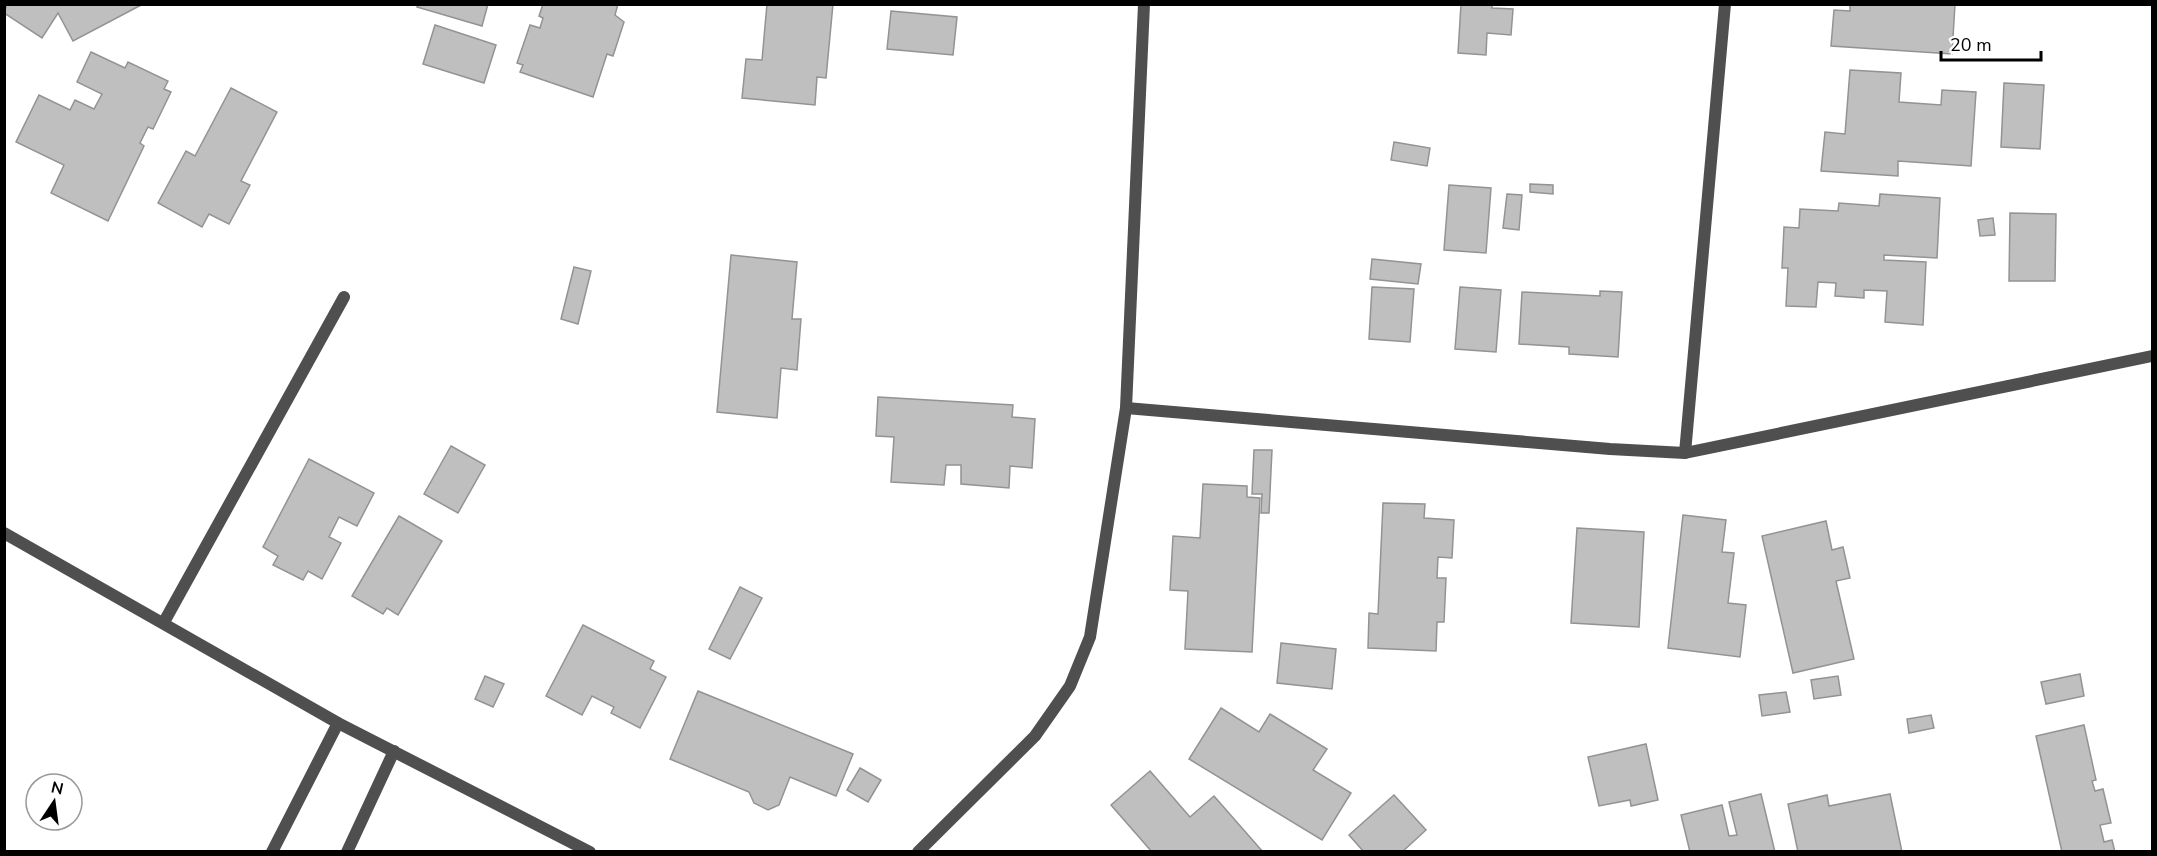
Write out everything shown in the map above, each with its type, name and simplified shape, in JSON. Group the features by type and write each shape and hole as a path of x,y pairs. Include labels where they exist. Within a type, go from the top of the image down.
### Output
{"street":[{"path":"918,852 1035,736 1070,686 1090,637 1126,408 1144,4"},
{"path":"1685,453 1725,4"},
{"path":"164,622 344,297"},
{"path":"1126,408 1598,448 1685,453 2152,356"},
{"path":"4,532 338,723 590,852"},
{"path":"272,852 338,723"},
{"path":"347,852 394,751"}],"building":[{"path":"7,4 143,4 73,41 58,13 42,38 4,13"},
{"path":"418,4 488,4 482,26 417,7"},
{"path":"543,4 618,4 615,15 624,22 613,56 607,54 593,97 520,72 523,65 517,63 530,25 540,28 543,18 539,16"},
{"path":"767,4 833,4 826,78 817,77 815,105 742,98 746,59 762,60"},
{"path":"1461,4 1492,4 1492,8 1513,9 1511,35 1487,33 1486,55 1458,53"},
{"path":"1850,4 1955,4 1952,54 1831,46 1834,10 1850,11"},
{"path":"891,11 957,17 953,55 887,49"},
{"path":"435,25 496,45 484,83 423,64"},
{"path":"91,52 125,68 128,62 168,81 164,89 171,92 153,129 148,127 140,143 144,146 108,221 51,193 64,165 16,142 39,95 70,110 75,100 94,109 102,94 77,82"},
{"path":"1850,70 1901,73 1899,102 1941,105 1942,90 1976,92 1971,166 1898,161 1898,176 1821,171 1825,132 1845,134"},
{"path":"2004,83 2044,85 2040,149 2001,147"},
{"path":"231,88 277,112 241,181 250,185 229,224 209,214 202,227 158,203 186,151 195,156"},
{"path":"1394,142 1430,148 1427,166 1391,160"},
{"path":"1530,184 1553,185 1553,194 1530,192"},
{"path":"1449,185 1491,188 1486,253 1444,250"},
{"path":"1507,194 1522,195 1519,230 1503,228"},
{"path":"1880,194 1940,198 1937,258 1884,255 1884,260 1926,262 1923,325 1885,322 1887,291 1864,290 1864,298 1835,296 1836,283 1818,282 1816,307 1786,306 1788,268 1782,268 1784,227 1799,228 1800,209 1838,211 1839,203 1879,206"},
{"path":"2010,213 2056,214 2055,281 2009,281"},
{"path":"1993,218 1995,235 1980,236 1978,220"},
{"path":"731,255 797,262 792,319 801,319 797,370 781,368 777,418 717,412"},
{"path":"1372,259 1421,264 1418,284 1370,279"},
{"path":"574,267 591,271 578,324 561,319"},
{"path":"1372,287 1414,289 1410,342 1369,339"},
{"path":"1460,287 1501,290 1496,352 1455,349"},
{"path":"1600,291 1622,292 1618,357 1569,354 1569,347 1519,344 1522,292 1600,296"},
{"path":"878,397 1013,405 1012,417 1035,419 1032,468 1010,466 1009,488 961,484 961,465 946,465 944,485 891,482 894,437 876,436"},
{"path":"451,446 485,465 458,513 424,494"},
{"path":"1254,450 1272,450 1269,513 1261,513 1262,494 1252,494"},
{"path":"309,459 374,493 357,526 339,517 329,537 341,543 322,579 308,571 303,580 273,565 278,556 263,547"},
{"path":"1203,484 1247,486 1247,497 1260,498 1252,652 1185,649 1188,591 1170,590 1173,536 1200,538"},
{"path":"1383,503 1425,504 1424,518 1454,520 1452,558 1438,557 1437,578 1446,578 1444,622 1437,622 1436,651 1368,648 1369,613 1378,614"},
{"path":"1683,515 1726,520 1722,552 1734,553 1728,603 1746,605 1740,657 1668,648"},
{"path":"399,516 442,541 398,615 387,608 383,614 352,596"},
{"path":"1826,521 1832,550 1843,547 1850,578 1836,581 1854,659 1793,673 1762,536"},
{"path":"1577,528 1644,532 1639,627 1571,623"},
{"path":"740,587 762,598 730,659 709,649"},
{"path":"583,625 654,661 650,669 666,677 640,728 611,713 614,707 592,696 582,715 546,696"},
{"path":"1281,643 1336,649 1332,689 1277,683"},
{"path":"2080,674 2084,696 2046,704 2041,682"},
{"path":"485,676 504,684 493,707 475,699"},
{"path":"1838,676 1841,695 1814,699 1811,680"},
{"path":"698,691 853,754 836,796 790,777 779,805 768,810 754,803 749,792 670,759"},
{"path":"1786,692 1790,712 1762,716 1759,695"},
{"path":"1221,708 1259,732 1270,714 1327,749 1313,770 1351,793 1322,840 1189,759"},
{"path":"1931,715 1934,728 1909,733 1907,719"},
{"path":"2084,725 2096,780 2092,781 2095,791 2103,789 2111,823 2100,825 2104,842 2112,840 2115,852 2062,852 2036,736"},
{"path":"1646,744 1658,800 1631,806 1630,800 1599,806 1588,757"},
{"path":"860,768 881,780 868,802 847,790"},
{"path":"1150,771 1190,817 1214,796 1263,852 1152,852 1111,805"},
{"path":"1761,794 1775,852 1690,852 1681,815 1722,805 1729,836 1737,835 1729,802"},
{"path":"1890,794 1902,852 1798,852 1788,804 1827,795 1829,806"},
{"path":"1394,795 1426,830 1402,852 1364,852 1349,835"}]}
